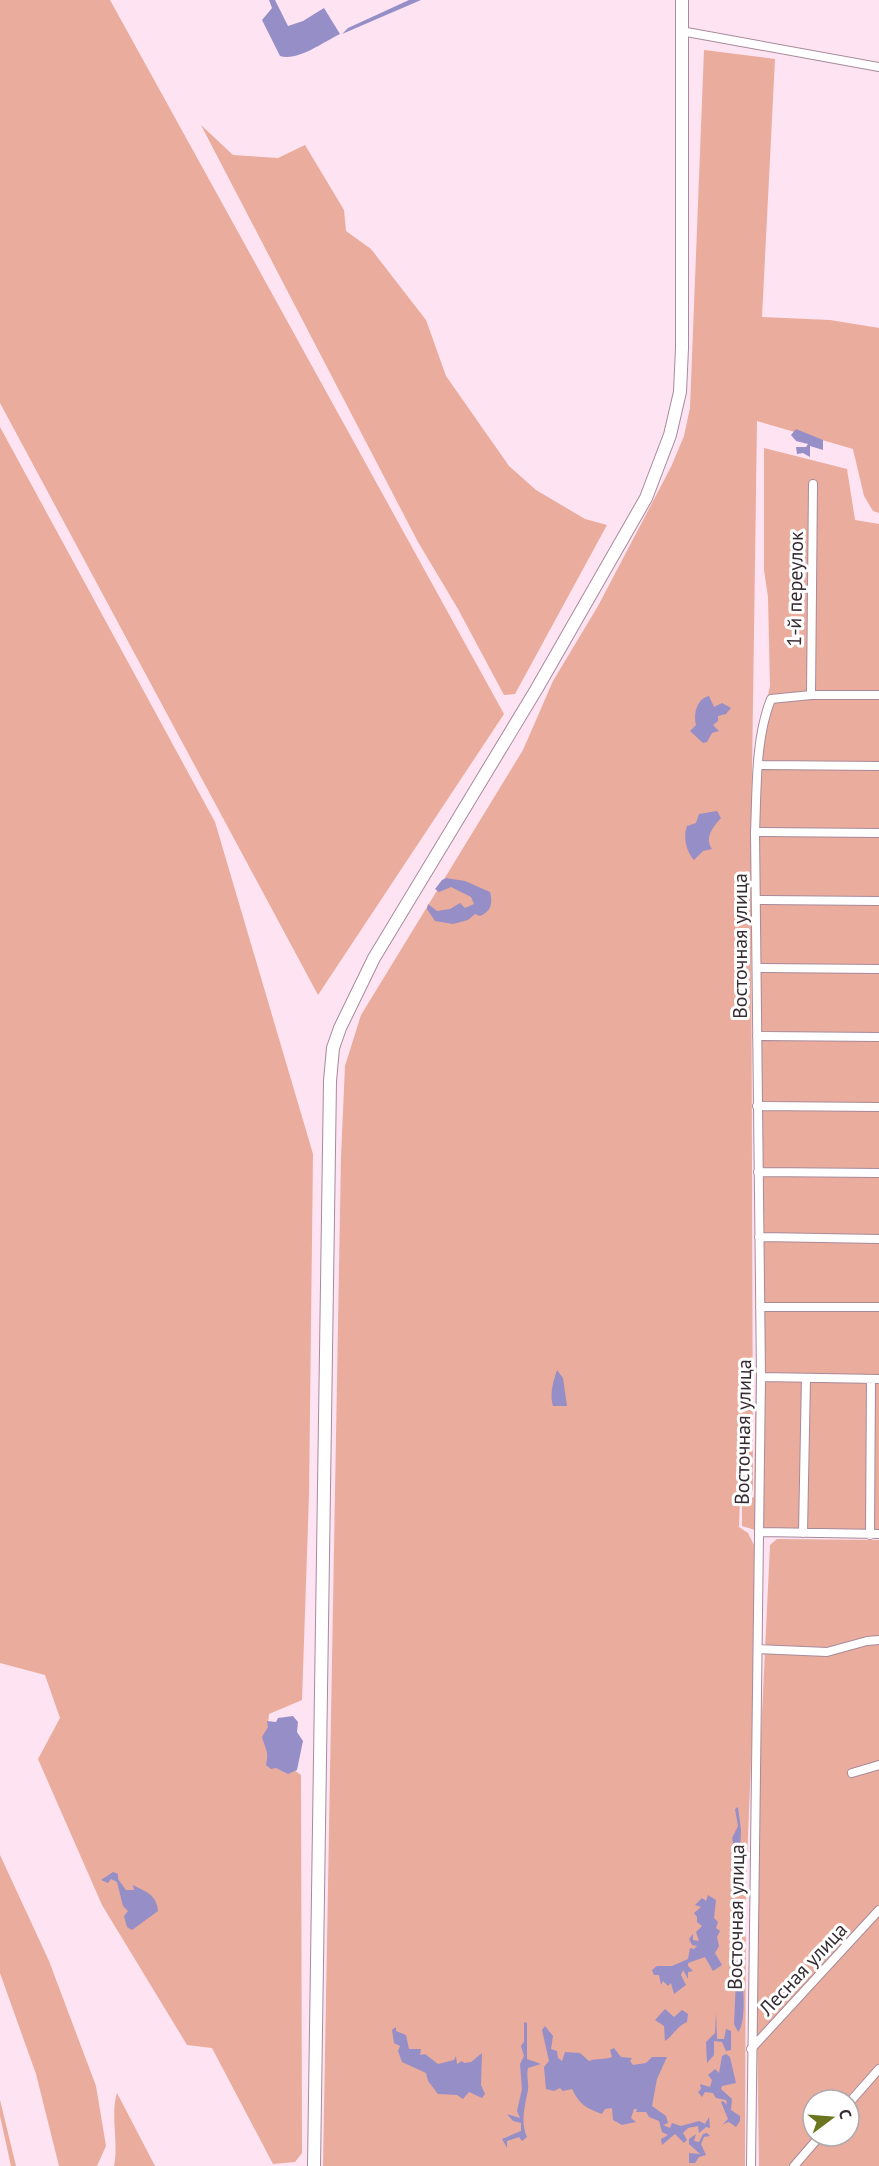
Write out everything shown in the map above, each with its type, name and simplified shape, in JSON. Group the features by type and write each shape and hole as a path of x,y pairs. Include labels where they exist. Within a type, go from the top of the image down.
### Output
{"street":[{"path":"315,2166 330,1104 333,1048 347,1010 374,958 612,561 661,464 680,392 682,348 682,0"},
{"path":"681,31 879,67"},
{"name":"1-й переулок","path":"811,695 813,484"},
{"path":"811,695 879,695"},
{"name":"Восточная улица","path":"751,2166 753,1859 759,1649 761,1377 757,1106 759,968 755,832 765,714 771,699 811,695"},
{"path":"759,765 879,766"},
{"path":"755,832 879,833"},
{"path":"758,900 879,901"},
{"path":"759,968 879,969"},
{"path":"757,1036 879,1037"},
{"path":"757,1106 879,1107"},
{"path":"758,1172 879,1173"},
{"path":"759,1237 879,1239"},
{"path":"760,1307 879,1307"},
{"path":"759,1532 875,1534 875,1379 761,1377"},
{"path":"803,1533 806,1378"},
{"path":"759,1649 827,1652 879,1640"},
{"path":"852,1773 879,1765"},
{"name":"Лесная улица","path":"751,2049 879,1910"},
{"path":"861,2089 879,2069"},
{"path":"794,2166 810,2148"}],"shaded area":[{"path":"0,0 110,0 504,714 318,995 0,403"},
{"path":"269,0 275,0 288,26 303,21 324,8 340,34 302,54 280,56 262,20 272,8"},
{"path":"409,0 421,0 342,34 348,28"},
{"path":"704,50 775,59 762,317 830,320 879,328 879,513 873,511 864,496 853,449 757,421 751,842 753,1490 740,1496 739,1527 748,1533 754,1545 756,1638 746,1886 745,2166 323,2166 341,1157 345,1066 361,1015 523,750 553,681 598,606 671,467 684,436 690,408"},
{"path":"201,125 233,155 278,158 305,145 344,210 346,231 371,249 426,320 446,376 509,466 536,490 585,519 607,525 515,694 504,695 458,609 418,542"},
{"path":"0,427 215,822 313,1154 309,1495 302,1700 269,1714 268,1726 271,1743 278,1756 301,1775 302,2153 295,2162 273,2164 212,2048 187,2045 102,1905 38,1759 60,1718 45,1675 0,1663"},
{"path":"796,429 823,440 823,450 810,446 810,457 803,453 797,454 796,447 806,447 808,444 796,441 791,435"},
{"path":"764,448 847,469 855,520 879,524 879,1532 755,1530 742,1526 742,1501 754,1497 757,1310 755,753 770,686 768,597 764,570"},
{"path":"709,696 714,707 722,703 731,708 726,714 718,716 718,721 713,725 719,731 712,733 707,742 703,743 690,731 696,725 695,716 699,703"},
{"path":"717,811 721,818 709,837 712,849 703,851 694,860 686,844 687,826 696,823 699,814"},
{"path":"446,878 465,881 490,892 489,909 480,916 475,914 468,920 453,924 435,921 427,909 428,904 437,911 450,909 460,903 465,908 474,904 471,897 451,887 439,892 435,889"},
{"path":"557,1370 563,1378 567,1406 553,1406 553,1382"},
{"path":"777,1539 879,1540 879,2166 759,2166 757,2032 760,1756 770,1545"},
{"path":"293,1716 298,1722 297,1732 303,1741 297,1770 288,1774 276,1768 271,1769 266,1765 267,1754 262,1737 268,1727 267,1721 276,1722 278,1718"},
{"path":"738,1807 741,1830 739,1873 732,1838 738,1826 735,1809"},
{"path":"0,1855 49,1961 96,2086 106,2146 97,2166 59,2166 36,2074 0,1973"},
{"path":"113,1872 118,1874 118,1879 126,1890 134,1890 133,1885 153,1897 157,1905 158,1911 132,1930 127,1927 124,1916 128,1911 123,1906 117,1882 111,1879 108,1883 101,1880"},
{"path":"708,1895 716,1900 714,1918 718,1922 716,1928 720,1931 717,1937 719,1946 715,1953 722,1965 713,1971 705,1957 688,1963 693,1971 688,1972 688,1979 683,1970 681,1975 686,1985 674,1994 671,1983 668,1986 663,1981 661,1985 659,1975 654,1975 652,1970 657,1966 672,1966 688,1959 690,1948 694,1949 697,1946 692,1945 689,1939 693,1934 693,1940 699,1941 696,1932 702,1926 697,1922 694,1913 701,1907 695,1905 702,1898 706,1901"},
{"path":"740,1955 744,2007 738,2032 734,2024 737,1958"},
{"path":"665,2009 674,2017 682,2010 688,2014 687,2022 665,2041 664,2026 655,2020"},
{"path":"716,2012 717,2039 724,2039 726,2029 731,2031 731,2050 726,2051 722,2042 714,2041 714,2055 707,2063 706,2042 715,2033"},
{"path":"524,2022 527,2023 527,2059 541,2064 528,2068 527,2071 528,2090 523,2119 527,2137 522,2141 519,2137 507,2141 507,2148 502,2139 521,2131 521,2123 513,2121 507,2114 520,2118 517,2111 522,2089 520,2064 524,2056 521,2046 524,2042"},
{"path":"545,2026 553,2036 551,2049 557,2051 558,2058 562,2061 565,2052 580,2053 589,2061 609,2058 612,2057 610,2050 614,2048 621,2057 632,2058 630,2061 633,2065 646,2063 652,2057 667,2057 657,2079 652,2106 666,2116 668,2123 663,2125 670,2128 672,2123 681,2126 699,2121 705,2124 709,2117 710,2128 706,2127 699,2133 698,2126 688,2128 683,2133 687,2140 684,2143 675,2134 662,2145 661,2139 668,2135 662,2132 659,2121 649,2117 646,2112 636,2112 637,2109 634,2109 631,2118 636,2122 622,2125 613,2120 612,2108 605,2109 602,2114 592,2110 578,2099 572,2089 563,2091 560,2088 554,2091 546,2089 544,2067 549,2061 542,2030"},
{"path":"396,2027 396,2031 406,2035 409,2049 421,2049 420,2055 425,2054 438,2064 454,2060 456,2056 457,2064 462,2061 471,2062 482,2053 481,2085 485,2094 482,2098 469,2092 463,2099 457,2095 438,2094 428,2081 426,2073 402,2062 398,2051 400,2046 394,2043 392,2030"},
{"path":"726,2054 730,2057 736,2083 722,2086 721,2089 732,2099 731,2110 740,2116 736,2127 729,2122 723,2124 728,2119 721,2102 727,2105 726,2100 716,2098 713,2093 705,2092 702,2097 698,2092 701,2089 700,2084 710,2087 712,2080 708,2075 715,2069 719,2073 722,2056"},
{"path":"117,2093 155,2166 114,2166 116,2148 114,2111"},
{"path":"0,2100 16,2166 11,2166 0,2116"},
{"path":"707,2133 710,2136 704,2137 701,2144 706,2155 699,2157 695,2163 689,2163 689,2153 700,2154 689,2144 689,2139 696,2134 694,2141 699,2142 703,2134"}]}
